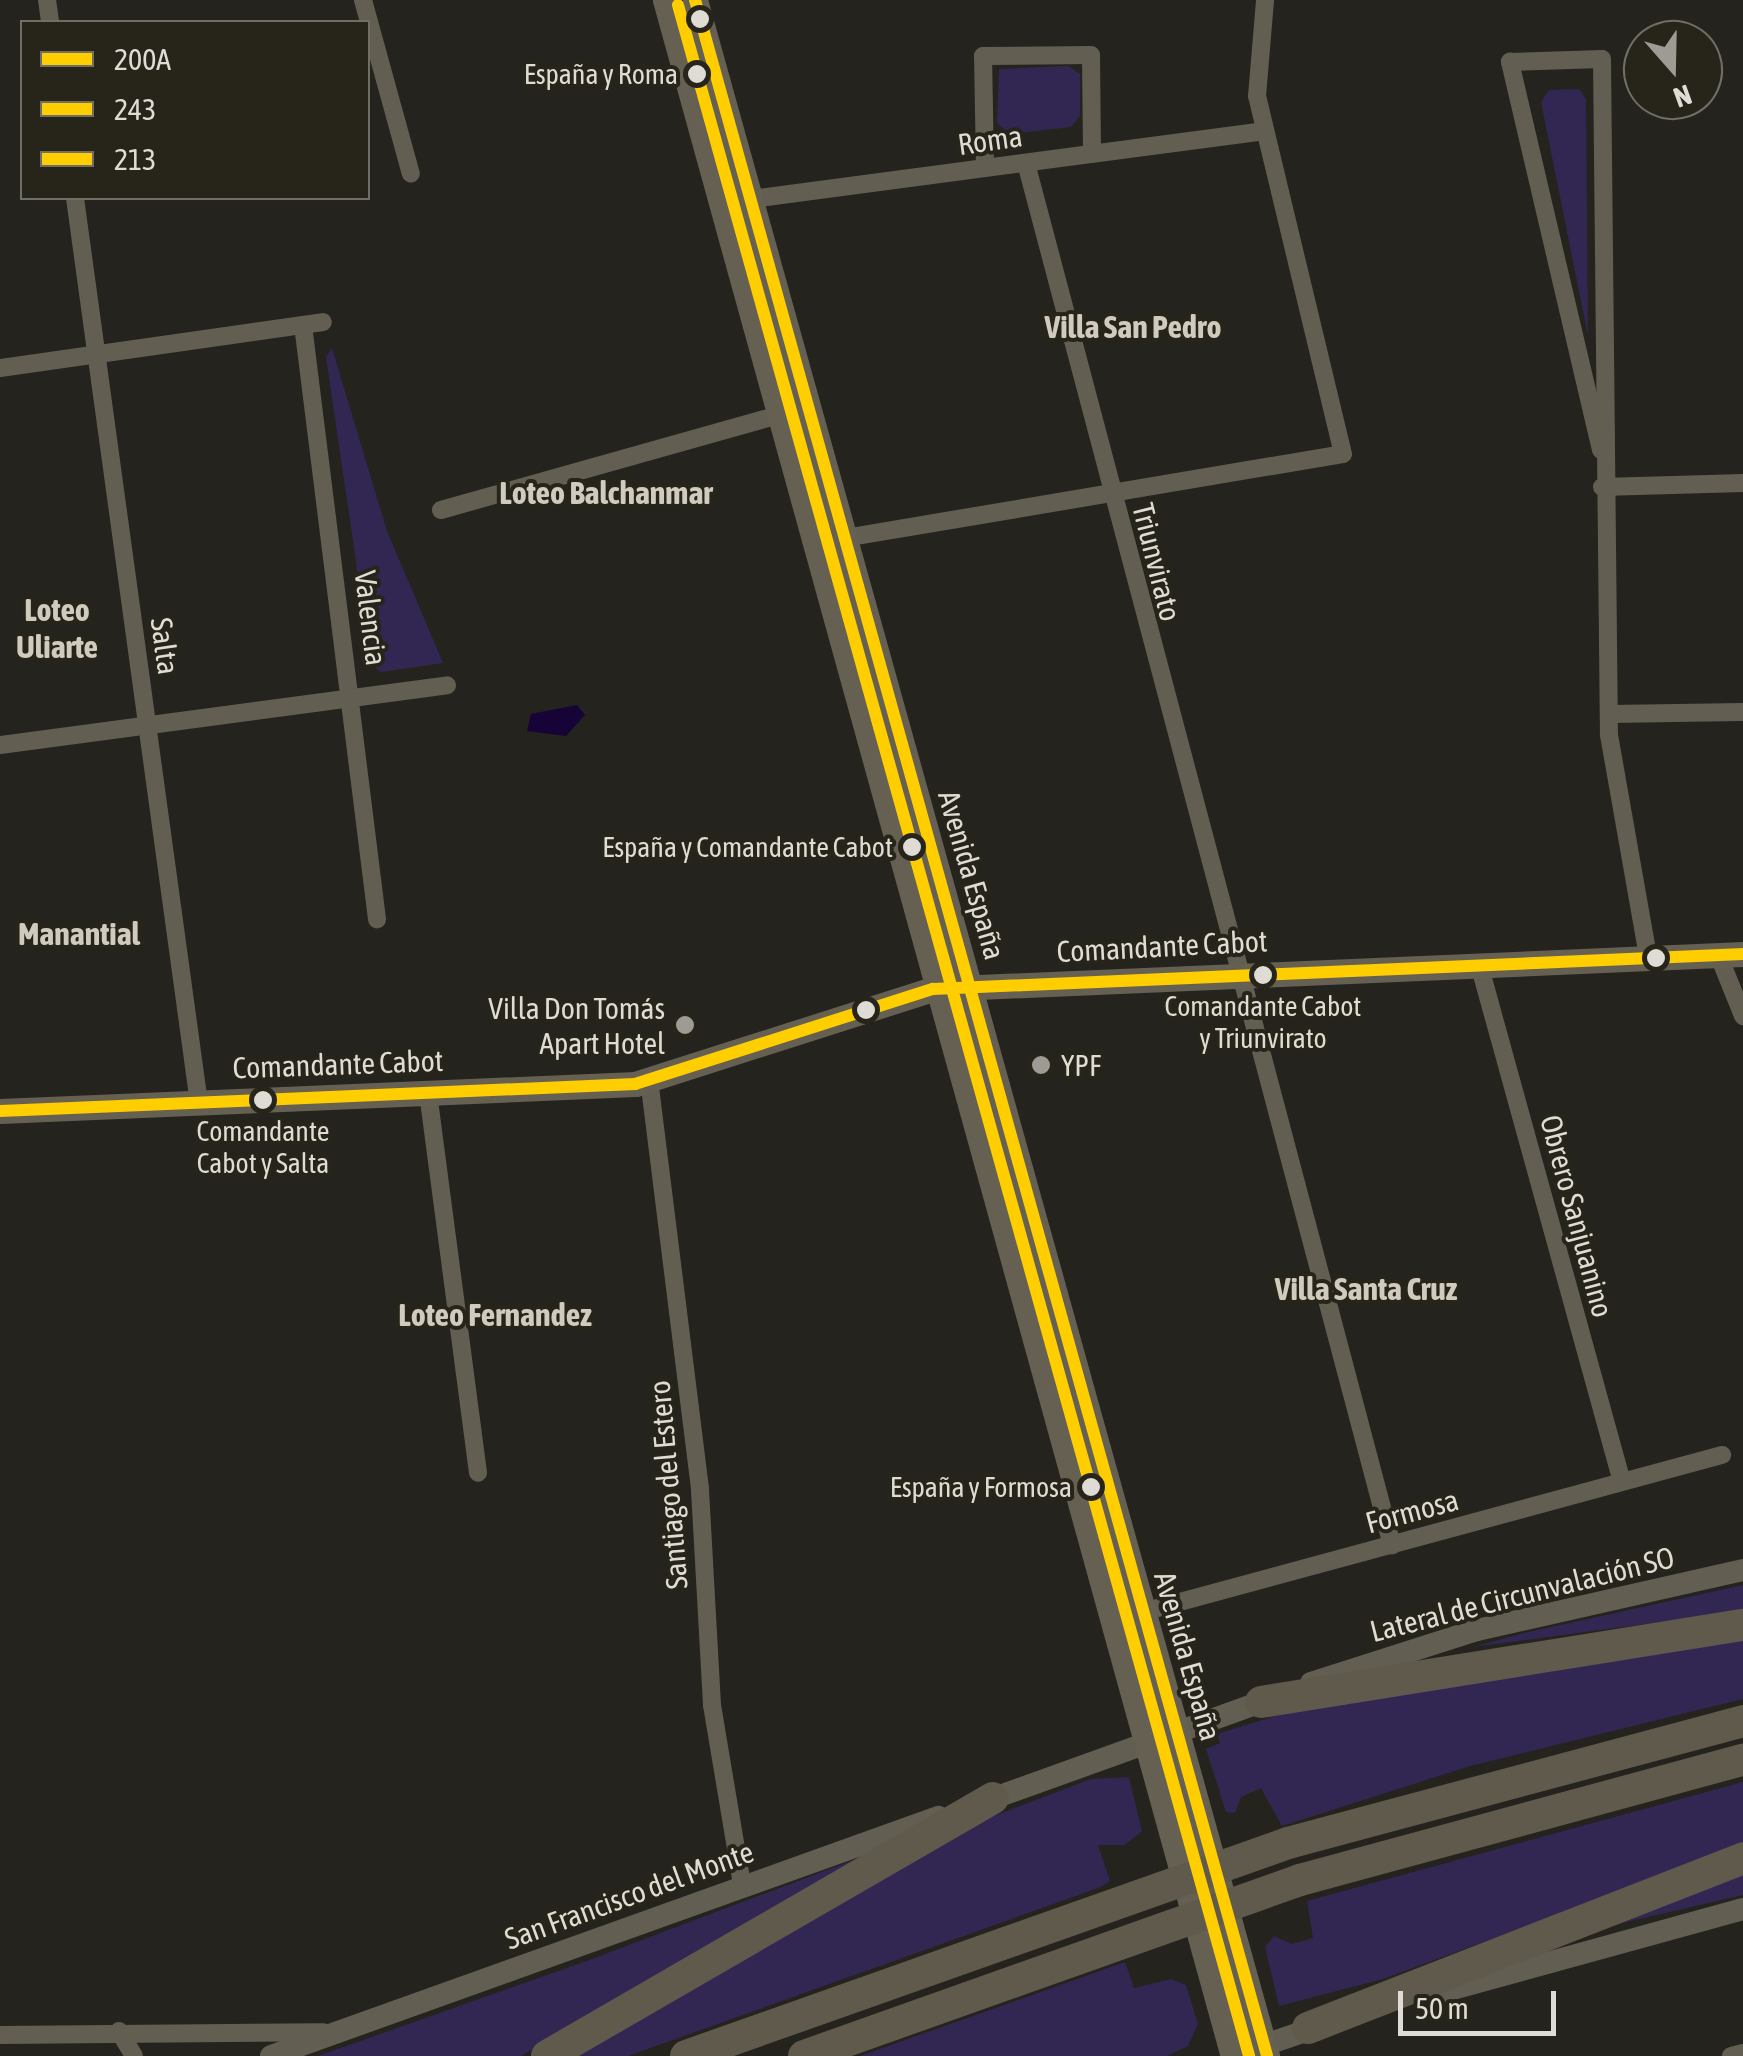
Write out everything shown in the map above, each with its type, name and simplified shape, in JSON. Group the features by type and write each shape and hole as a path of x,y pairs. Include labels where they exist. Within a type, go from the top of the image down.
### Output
{"highway":[{"path":"1261,1702 1743,1625"},
{"path":"686,2056 1288,1843 1743,1721"},
{"path":"804,2056 1300,1880 1743,1760"},
{"path":"547,2056 993,1798"},
{"path":"1308,2028 1743,1858"}],"main road":[{"name":"Avenida España","path":"665,0 778,415 942,988 1129,1616 1174,1731 1265,2050"},
{"name":"Avenida España","path":"695,0 970,987 1129,1616 1148,1741 1233,2056"},
{"name":"Comandante Cabot","path":"0,1112 649,1079 942,988 1731,954"}],"street":[{"path":"815,543 1344,454 1257,96 1266,0"},
{"path":"370,25 412,174"},
{"path":"984,168 983,56 1091,56 1092,154"},
{"path":"1601,450 1510,62 1602,59 1601,450 1609,714 1648,957"},
{"name":"Roma","path":"721,203 1265,131"},
{"name":"Triunvirato","path":"1026,163 1236,975 1392,1545"},
{"name":"Salta","path":"75,200 199,1103"},
{"name":"Valencia","path":"96,354 313,324 377,919"},
{"path":"0,368 96,354"},
{"path":"441,510 808,407"},
{"path":"1602,487 1743,483"},
{"path":"0,745 446,685"},
{"path":"1609,714 1743,712"},
{"path":"1731,954 1743,1016"},
{"name":"Obrero Sanjuanino","path":"1479,964 1622,1482"},
{"name":"Santiago del Estero","path":"649,1079 700,1490 712,1705 742,1885"},
{"path":"428,1093 478,1473"},
{"name":"Formosa","path":"1129,1616 1722,1456"},
{"name":"Lateral de Circunvalación SO","path":"1148,1741 1478,1630 1743,1570"},
{"name":"San Francisco del Monte","path":"0,2035 337,2032 1148,1741"},
{"path":"1233,2056 1265,2050 1308,2028 1743,1909"},
{"path":"119,2032 134,2056"},
{"path":"271,2056 337,2032"},
{"path":"1731,2056 1743,2054"}],"shaded area":[{"path":"1068,66 1080,74 1080,116 1071,127 1009,134 997,123 999,69"},
{"path":"1579,89 1586,99 1588,336 1541,102 1549,90"},
{"path":"332,348 387,531 443,663 381,672 371,664 326,357"},
{"path":"577,705 585,715 566,736 527,731 531,714"},
{"path":"1743,1585 1743,1611 1473,1647 1524,1633"},
{"path":"1743,1634 1743,1699 1470,1766 1282,1826 1261,1788 1241,1797 1235,1813 1226,1812 1206,1749 1220,1743 1217,1734 1359,1690"},
{"path":"1129,1777 1142,1831 1125,1845 1098,1845 1110,1881 1101,1887 628,2056 568,2056 954,1831 1091,1779"},
{"path":"1743,1782 1743,1846 1383,1979 1279,2006 1265,1947 1274,1936 1292,1944 1313,1938 1307,1901"},
{"path":"864,1856 521,2056 318,2056 592,1959"},
{"path":"1743,1871 1743,1895 1609,1926"},
{"path":"1125,1962 1134,1988 1171,1979 1186,1985 1198,2024 1188,2046 1167,2056 860,2056"}],"transit line":[{"name":"200A","path":"695,0 1267,2056"},
{"name":"243","path":"678,5 1249,2056"},
{"name":"213","path":"0,1111 635,1084 933,989 1743,954"}],"place":[{"name":"España y Roma","path":"697,74"},
{"name":"España y Comandante Cabot","path":"912,847"},
{"name":"Comandante Cabot y Triunvirato","path":"1263,975"},
{"name":"Villa Don Tomás Apart Hotel","path":"685,1025"},
{"name":"YPF","path":"1041,1065"},
{"name":"Comandante Cabot y Salta","path":"263,1100"},
{"name":"España y Formosa","path":"1091,1487"}],"district":[{"name":"Villa San Pedro","path":"1133,327"},
{"name":"Loteo Balchanmar","path":"606,493"},
{"name":"Loteo Uliarte","path":"57,630"},
{"name":"Manantial","path":"79,934"},
{"name":"Villa Santa Cruz","path":"1366,1289"},
{"name":"Loteo Fernandez","path":"495,1315"}]}
